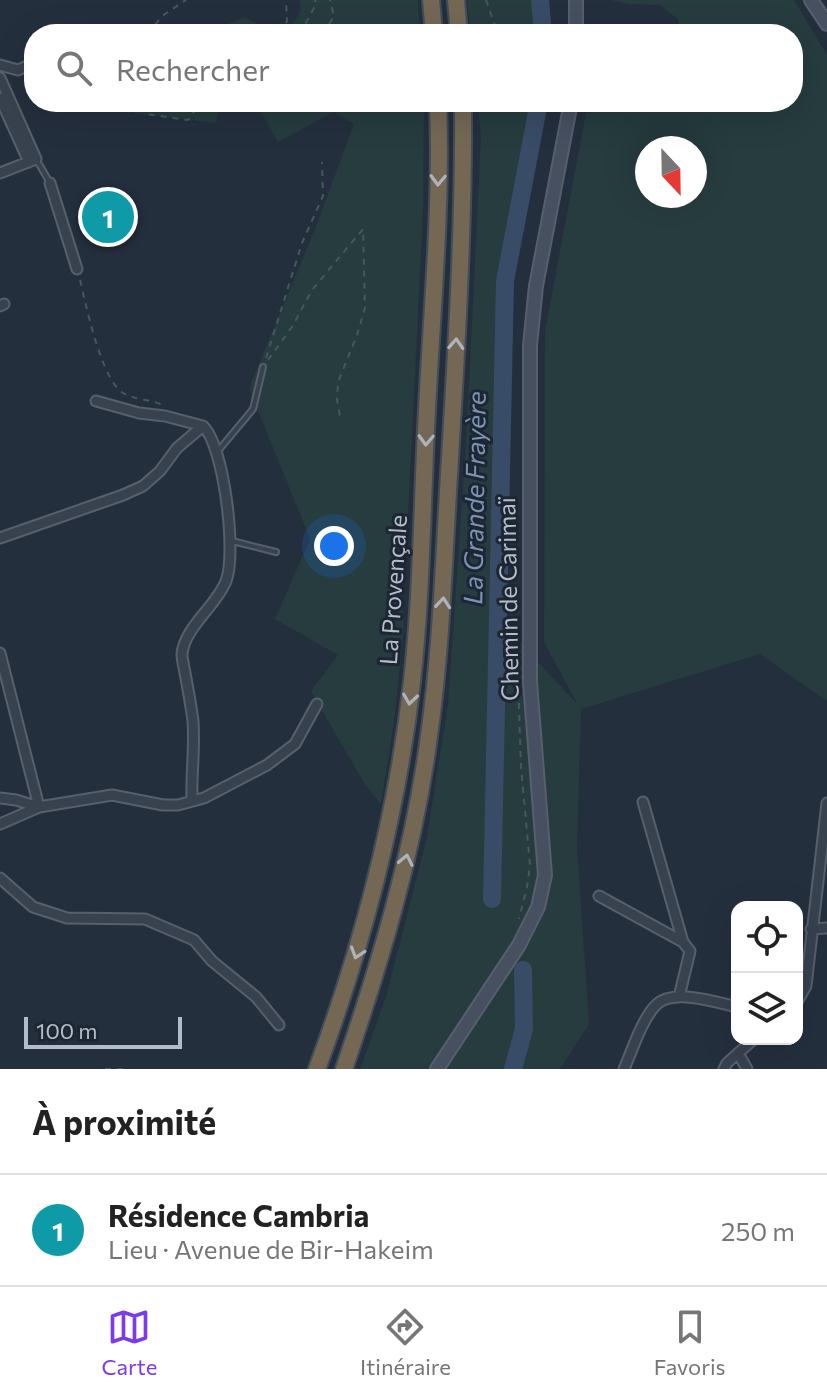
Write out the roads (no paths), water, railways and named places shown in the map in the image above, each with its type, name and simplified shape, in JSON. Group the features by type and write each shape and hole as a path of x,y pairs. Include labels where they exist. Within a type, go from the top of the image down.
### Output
{"highway":[{"path":"431,0 433,24"},
{"path":"456,0 458,24"},
{"name":"La Provençale","path":"317,1069 360,945 379,873 412,681 435,262 438,112"},
{"name":"La Provençale","path":"344,1069 399,892 429,736 444,588 464,173 463,112"}],"street":[{"path":"576,0 576,24"},
{"path":"811,0 826,21"},
{"path":"0,65 18,70 24,67"},
{"path":"0,78 33,160"},
{"path":"0,98 33,160"},
{"name":"Chemin de Carimaï","path":"437,1069 519,945 533,920 544,887 545,856 530,682 530,345 538,273 569,112"},
{"path":"0,173 33,160"},
{"path":"50,183 77,269"},
{"path":"96,401 203,426 214,441 227,504 229,540 226,581 188,638 182,654 194,745 192,801"},
{"path":"0,538 143,486 160,471 177,448 203,426"},
{"path":"0,653 39,807"},
{"path":"0,824 39,807 112,795 163,805 178,805 204,798 267,765 295,744 317,704"},
{"path":"0,798 39,807"},
{"path":"643,802 683,942 690,951 679,997"},
{"path":"803,991 827,803"},
{"path":"0,878 33,907 67,918 145,919 194,940 212,961 256,997 279,1025"},
{"path":"599,896 683,942"},
{"path":"811,929 827,928"},
{"path":"624,1069 657,1003 679,997 731,1006"},
{"path":"724,1069 727,1063 742,1061"}],"lane":[{"path":"33,160 50,183"},
{"path":"216,453 253,409 263,367"},
{"path":"229,540 276,552"},
{"path":"733,1069 742,1061"}],"waterway":[{"name":"La Grande Frayère","path":"540,0 542,24"},
{"name":"La Grande Frayère","path":"492,899 505,281 537,112"},
{"name":"La Grande Frayère","path":"513,1069 524,1029 523,970"}],"place":[{"name":"Résidence Cambria","path":"108,217"}]}
